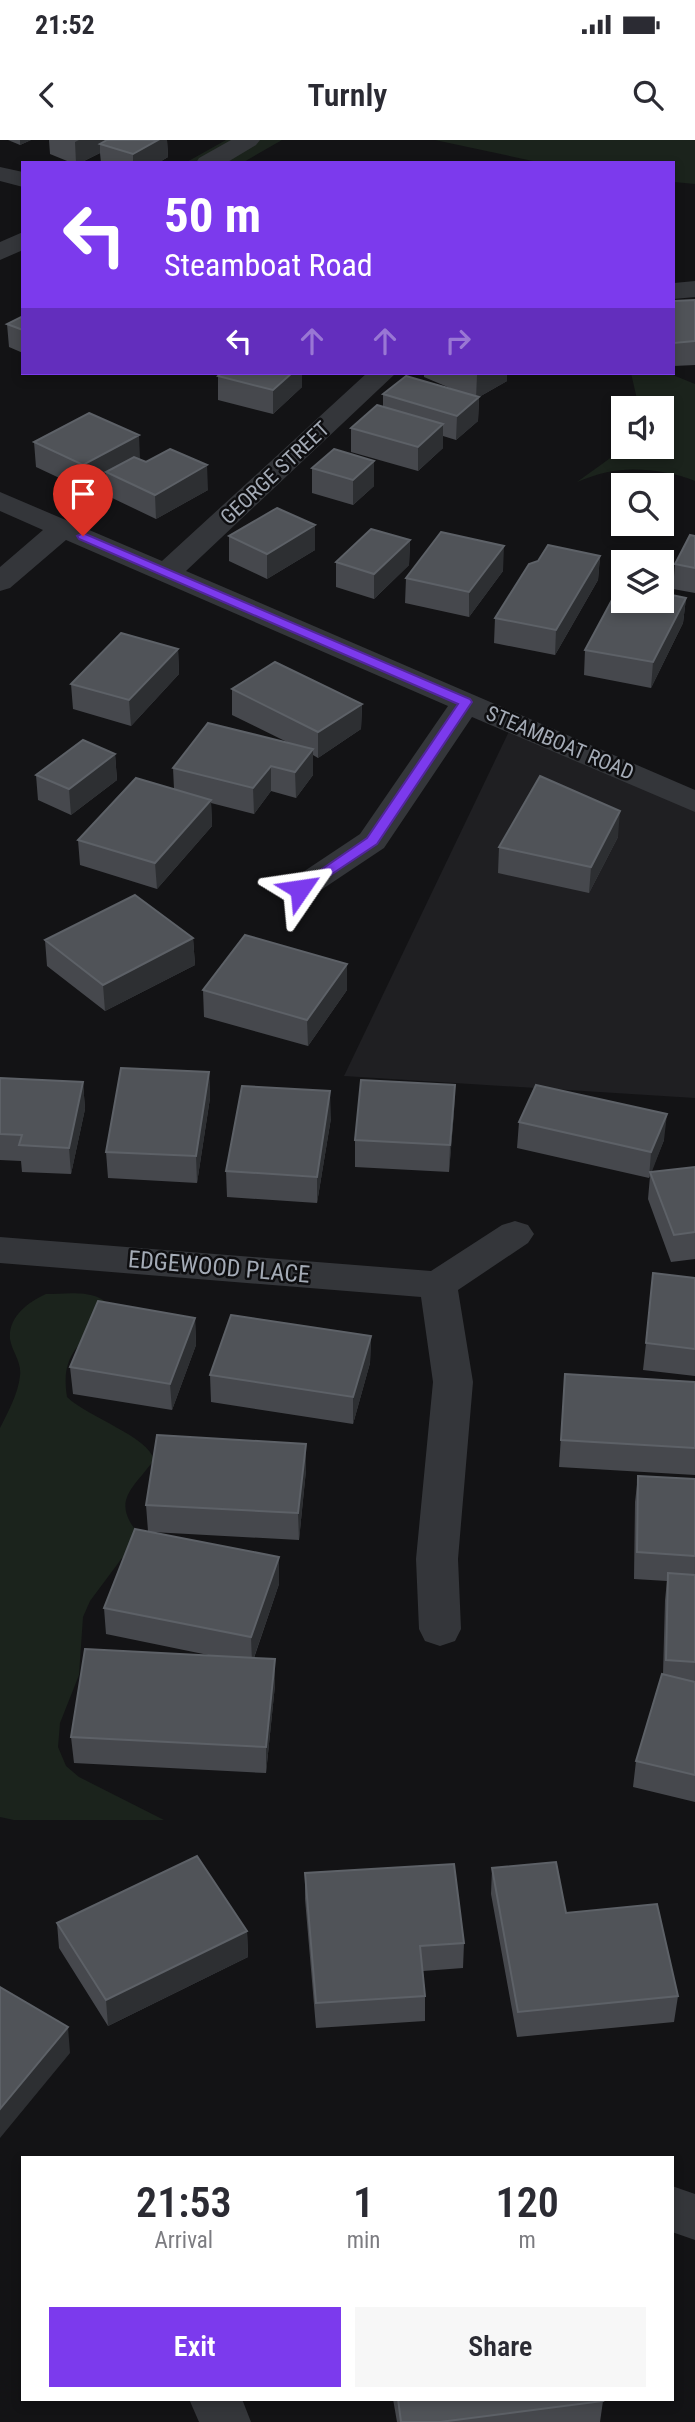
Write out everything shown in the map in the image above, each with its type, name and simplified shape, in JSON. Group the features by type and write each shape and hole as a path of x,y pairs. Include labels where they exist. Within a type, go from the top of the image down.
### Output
{"street":[{"path":"211,161 248,140"},
{"path":"0,174 21,179"},
{"path":"0,252 21,241"},
{"path":"675,290 695,289"},
{"name":"GEORGE STREET","path":"167,572 381,375"},
{"name":"STEAMBOAT ROAD","path":"0,501 695,802"},
{"path":"0,582 63,528"},
{"path":"300,889 372,841 466,702"},
{"path":"440,1629 437,1559 453,1382 438,1284 515,1234"},
{"name":"EDGEWOOD PLACE","path":"0,1250 438,1284"},
{"path":"674,2210 695,2217"},
{"path":"216,2401 225,2422"}],"shaded area":[{"path":"226,140 282,140 245,161 189,161"},
{"path":"435,140 695,140 695,184 675,182 675,161 533,161"},
{"path":"631,375 673,375 695,384 695,481 674,473 629,469 604,473 577,482 611,458 674,459 674,396 636,396"},
{"path":"513,723 695,802 695,1098 344,1076"},
{"path":"46,1294 90,1295 98,1297 111,1308 71,1356 67,1367 67,1397 130,1435 149,1451 154,1460 132,1488 125,1505 132,1525 141,1537 137,1549 122,1558 90,1601 83,1617 79,1675 60,1723 58,1747 66,1766 79,1777 164,1820 14,1820 0,1817 0,1428 15,1396 20,1376 20,1366 10,1339 12,1324 20,1311"}],"building":[{"path":"107,140 158,140 133,154 100,144"},
{"path":"695,300 695,341 675,343 675,301"},
{"path":"21,317 21,329 7,324"},
{"path":"219,375 290,375 273,390"},
{"path":"406,376 479,397 457,416 383,394"},
{"path":"377,405 443,424 418,447 351,428"},
{"path":"89,413 139,435 83,465 34,442"},
{"path":"170,449 207,465 155,495 106,472 134,457 146,462"},
{"path":"334,449 374,461 353,480 312,468"},
{"path":"277,508 315,525 267,554 229,536"},
{"path":"371,529 410,540 374,574 336,562"},
{"path":"441,532 504,546 469,592 406,578"},
{"path":"690,535 695,536 695,568 675,564"},
{"path":"548,545 600,556 556,630 495,618 529,564 538,561"},
{"path":"674,596 686,598 653,662 585,650 611,602 611,613 674,613"},
{"path":"121,633 178,649 129,700 71,684"},
{"path":"275,662 362,704 318,732 232,689"},
{"path":"208,723 313,749 295,772 271,766 253,788 173,768"},
{"path":"83,740 115,754 69,789 36,775"},
{"path":"540,776 620,811 591,867 499,847"},
{"path":"136,778 211,800 155,863 78,840"},
{"path":"135,895 193,938 103,985 45,940"},
{"path":"245,935 347,964 307,1020 203,990"},
{"path":"121,1068 209,1072 196,1156 106,1152"},
{"path":"0,1078 83,1082 69,1148 19,1145 22,1135 0,1134"},
{"path":"361,1080 455,1085 450,1145 355,1140"},
{"path":"536,1085 667,1114 651,1152 519,1122"},
{"path":"242,1086 330,1091 317,1177 226,1171"},
{"path":"695,1167 695,1232 674,1235 650,1172"},
{"path":"653,1273 695,1278 695,1349 646,1343"},
{"path":"98,1301 195,1318 170,1384 70,1367"},
{"path":"231,1315 371,1336 353,1397 210,1375"},
{"path":"565,1374 695,1382 695,1448 561,1440"},
{"path":"157,1435 306,1444 298,1513 146,1505"},
{"path":"638,1476 695,1479 695,1556 637,1552"},
{"path":"135,1529 279,1557 251,1637 104,1608"},
{"path":"668,1573 695,1575 695,1662 666,1660"},
{"path":"85,1649 275,1659 266,1747 71,1737"},
{"path":"662,1674 695,1682 695,1775 636,1761"},
{"path":"197,1856 247,1931 106,2000 57,1923"},
{"path":"556,1862 566,1913 657,1904 678,1996 518,2012 492,1868"},
{"path":"454,1864 464,1943 420,1946 425,1996 316,2003 305,1873"},
{"path":"0,1987 68,2027 0,2109"},
{"path":"398,2401 603,2401 440,2422 401,2422"}],"route":[{"path":"83,536 466,702 372,841 300,889"}]}
